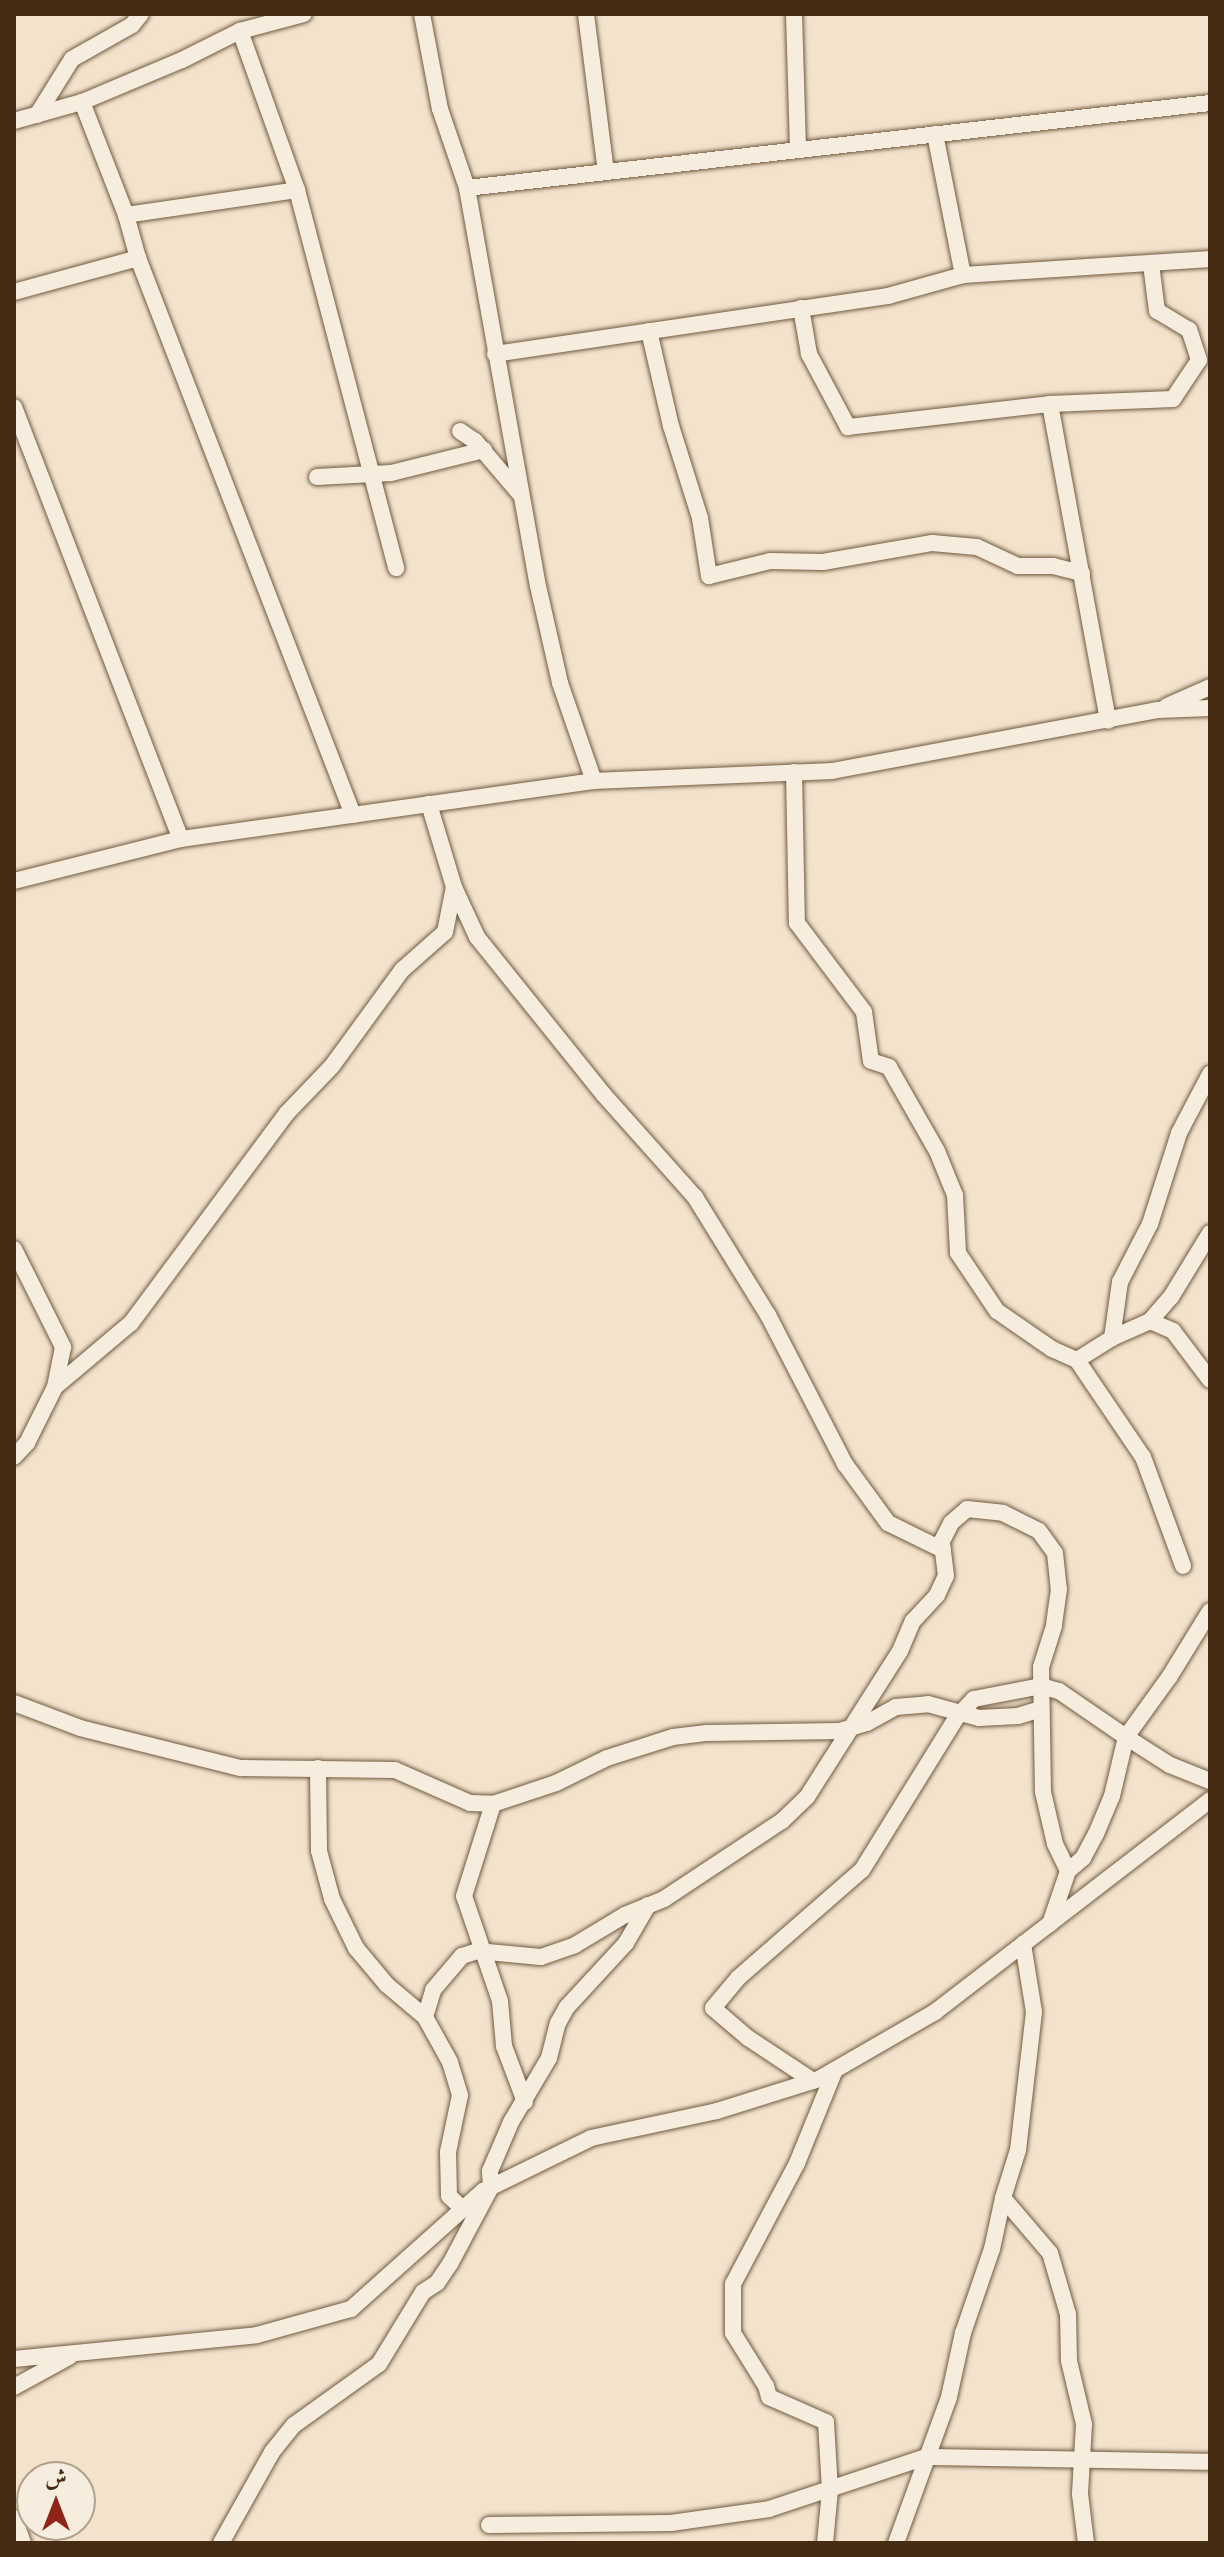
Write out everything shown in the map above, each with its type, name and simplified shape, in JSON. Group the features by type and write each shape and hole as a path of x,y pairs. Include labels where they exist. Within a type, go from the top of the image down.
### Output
{"street":[{"path":"37,115 72,59 132,25 141,14"},
{"path":"14,121 82,102 182,60 240,31 276,17 300,14"},
{"path":"422,14 440,109 467,188 495,354 560,683 594,781"},
{"path":"586,14 606,172"},
{"path":"794,14 798,150"},
{"path":"240,31 297,190 396,568"},
{"path":"82,102 128,220"},
{"path":"467,188 1210,103"},
{"path":"935,134 963,275"},
{"path":"297,190 126,215 138,258 353,815"},
{"path":"14,292 138,258"},
{"path":"495,354 888,296 963,275 1210,259"},
{"path":"801,308 809,354 848,427 1050,404 1173,399 1199,360 1189,330 1157,311 1151,264"},
{"path":"649,331 671,426 700,518 709,576 770,561 823,562 932,543 977,547 1018,566 1053,566 1082,573"},
{"path":"1050,404 1108,721"},
{"path":"14,407 181,839"},
{"path":"460,431 484,450 523,499"},
{"path":"317,477 373,474 455,460 484,450"},
{"path":"1158,710 1210,687"},
{"path":"14,881 181,839 594,781 832,771 1158,710 1210,708"},
{"path":"794,772 797,923 864,1012 871,1061 889,1067 937,1151 955,1195 958,1253 997,1311 1052,1349 1077,1360 1143,1457 1183,1566"},
{"path":"429,804 454,887 477,937 604,1095 695,1197 768,1315 845,1464 879,1512 888,1523 943,1550"},
{"path":"55,1387 131,1323 286,1114 332,1066 402,970 445,932 454,887"},
{"path":"1112,1338 1120,1282 1150,1224 1179,1133 1210,1074"},
{"path":"1077,1360 1112,1338 1150,1321 1171,1297 1210,1233"},
{"path":"14,1249 63,1347 55,1387 27,1443 14,1457"},
{"path":"1150,1321 1173,1331 1210,1380"},
{"path":"425,2017 433,1990 462,1956 482,1952 541,1957 575,1945 664,1899 782,1821 807,1797 900,1651 913,1621 937,1595 946,1576 942,1541 951,1523 967,1509 1003,1513 1039,1531 1055,1553 1059,1589 1054,1626 1041,1667 1043,1792 1055,1844 1068,1871"},
{"path":"1050,1924 1068,1871 1083,1858 1112,1796 1126,1737 1210,1611"},
{"path":"813,2081 748,2038 713,2008 738,1978 862,1870 960,1714 974,1699 1041,1686 1059,1691 1170,1765 1210,1781"},
{"path":"14,1703 80,1728 241,1768 395,1770 470,1803 493,1804 556,1783 607,1758 673,1737 707,1733 840,1731 896,1707 928,1704 979,1718 1018,1716 1041,1709"},
{"path":"318,1768 319,1851 332,1899 356,1948 387,1985 425,2017 450,2062 460,2095 448,2152 449,2196 463,2209"},
{"path":"14,2359 257,2335 351,2309 491,2187 591,2138 717,2111 813,2081 935,2012 1210,1800"},
{"path":"493,1804 464,1896 500,2001 504,2046 525,2102"},
{"path":"221,2543 272,2452 294,2425 379,2364 423,2292 437,2283 450,2264 491,2187 490,2171 511,2122 549,2058 558,2023 567,2007 626,1943 648,1905"},
{"path":"896,2543 949,2397 963,2333 992,2249 1018,2150 1034,2012 1023,1944"},
{"path":"825,2543 830,2490 826,2422 769,2397 766,2386 733,2333 733,2284 760,2227 797,2163 835,2070"},
{"path":"1003,2198 1050,2253 1068,2314 1069,2361 1084,2424 1080,2494 1086,2543"},
{"path":"14,2387 75,2354"},
{"path":"489,2525 671,2523 769,2509 926,2457 1210,2462"},
{"path":"14,2518 23,2543"}]}
